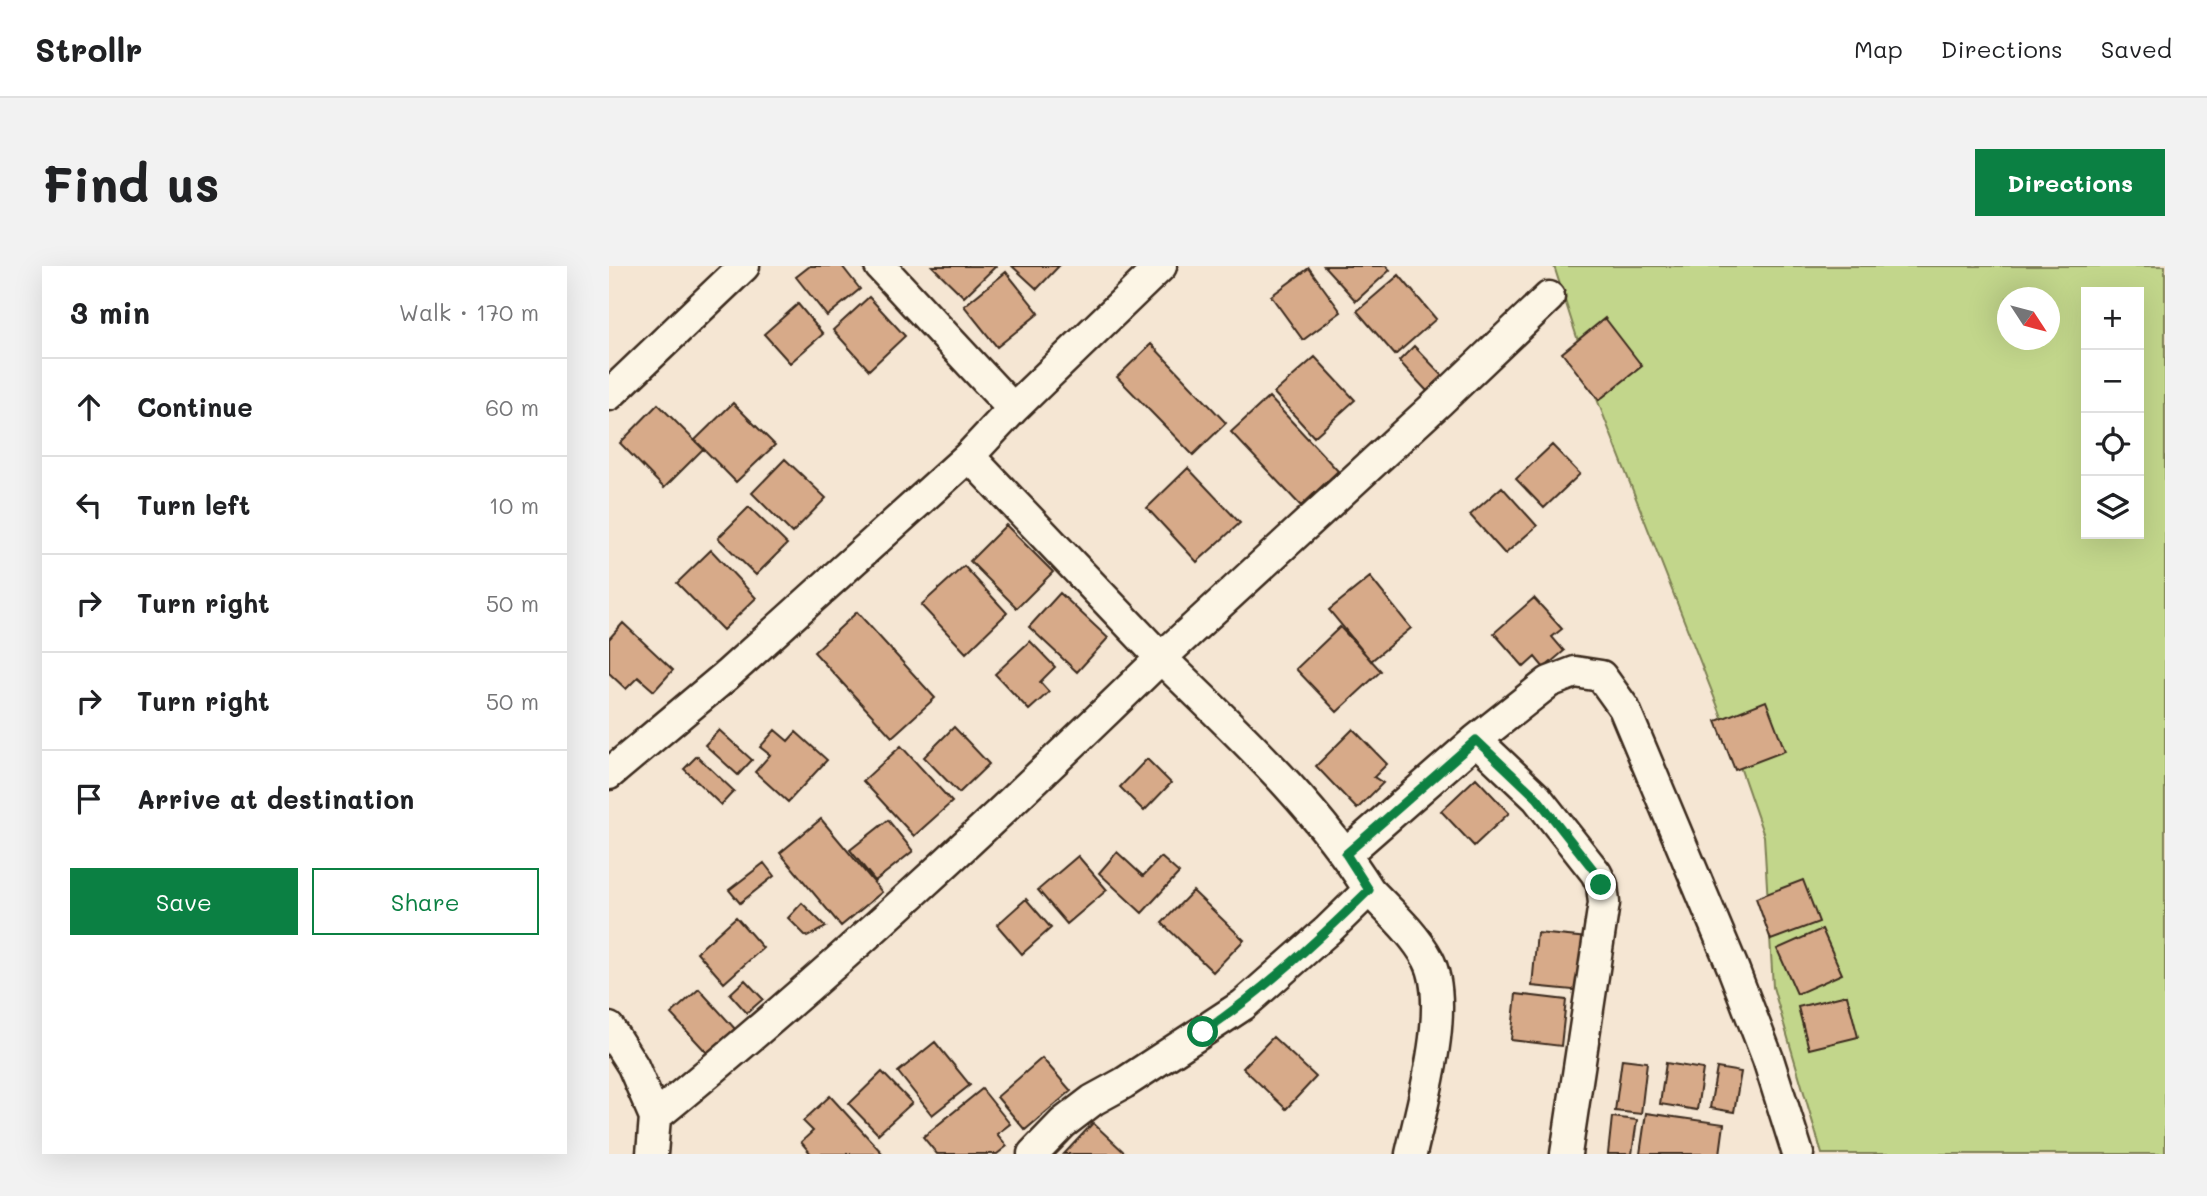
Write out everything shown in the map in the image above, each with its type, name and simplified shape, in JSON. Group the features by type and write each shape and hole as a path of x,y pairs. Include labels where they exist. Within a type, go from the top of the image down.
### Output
{"street":[{"path":"609,395 744,266"},
{"path":"880,266 1013,409"},
{"path":"609,774 727,675 969,456 1013,409 1161,266"},
{"path":"655,1117 739,1048 996,818 1161,658 1549,297"},
{"path":"969,456 1161,658 1276,774 1346,854 1369,890 1428,959 1434,974 1436,1001 1434,1052 1411,1154"},
{"path":"1346,854 1476,740 1549,682 1575,672 1601,676 1624,708 1733,968 1768,1059 1798,1154"},
{"path":"1476,740 1537,798 1596,873 1601,885 1604,903 1566,1154"},
{"path":"1033,1154 1063,1123 1093,1100 1124,1083 1243,1005 1369,890"},
{"path":"609,1028 633,1066 655,1117 652,1154"}],"green space":[{"path":"1554,266 2165,266 2165,1154 1822,1154 1773,987 1764,836 1729,735 1595,394"}],"building":[{"path":"810,266 842,266 860,289 827,316 796,277"},
{"path":"932,266 996,266 964,297"},
{"path":"1012,266 1059,266 1037,289"},
{"path":"1324,266 1386,266 1390,270 1356,301"},
{"path":"1309,268 1341,312 1303,340 1271,296"},
{"path":"1006,272 1039,313 997,347 964,306"},
{"path":"1399,275 1436,319 1395,355 1357,311"},
{"path":"869,297 905,336 869,370 833,330"},
{"path":"798,304 823,334 790,363 764,334"},
{"path":"1605,318 1642,366 1599,400 1562,353"},
{"path":"1151,344 1226,423 1193,455 1117,377"},
{"path":"1414,346 1443,376 1427,391 1399,361"},
{"path":"1315,357 1355,400 1314,437 1274,393"},
{"path":"1269,397 1338,471 1301,506 1231,432"},
{"path":"733,403 775,445 736,482 695,440"},
{"path":"658,404 703,449 664,488 620,443"},
{"path":"1552,445 1580,474 1544,508 1516,479"},
{"path":"785,459 826,498 792,533 752,493"},
{"path":"1188,468 1240,523 1197,562 1147,508"},
{"path":"1502,487 1537,526 1505,554 1470,515"},
{"path":"749,507 787,544 756,575 718,538"},
{"path":"1006,525 1053,572 1017,608 970,561"},
{"path":"711,550 756,598 723,630 677,583"},
{"path":"964,566 1007,613 966,653 921,605"},
{"path":"1370,577 1411,628 1371,661 1329,610"},
{"path":"1060,593 1108,638 1077,672 1029,627"},
{"path":"1534,598 1562,629 1552,637 1564,651 1544,668 1535,657 1524,667 1494,633"},
{"path":"857,612 935,698 892,737 814,652"},
{"path":"623,623 673,670 654,691 638,677 626,689 609,673 609,639"},
{"path":"1340,627 1381,671 1337,712 1296,669"},
{"path":"1030,641 1055,667 1040,682 1049,692 1029,710 995,674"},
{"path":"1766,701 1785,751 1735,770 1716,721"},
{"path":"954,727 989,764 959,793 924,757"},
{"path":"1353,729 1387,764 1374,777 1383,783 1357,809 1316,766"},
{"path":"719,730 752,760 738,775 705,745"},
{"path":"775,730 788,741 796,732 827,760 788,802 755,772 770,755 760,747"},
{"path":"901,746 952,802 914,836 863,781"},
{"path":"697,756 734,791 721,805 684,769"},
{"path":"1147,759 1171,783 1144,811 1120,787"},
{"path":"1476,778 1509,813 1474,846 1441,811"},
{"path":"821,819 882,892 841,926 780,853"},
{"path":"888,820 913,851 875,881 850,850"},
{"path":"1117,852 1143,876 1161,857 1179,873 1142,913 1099,873"},
{"path":"1078,856 1107,890 1067,924 1038,890"},
{"path":"764,863 774,876 740,903 729,890"},
{"path":"1803,880 1819,922 1771,940 1756,898"},
{"path":"1193,891 1244,940 1213,972 1162,923"},
{"path":"1026,899 1051,928 1022,954 997,925"},
{"path":"802,903 826,927 807,937 788,918"},
{"path":"736,917 763,948 724,983 697,952"},
{"path":"1822,929 1842,974 1797,994 1777,949"},
{"path":"1537,933 1588,938 1583,991 1532,986"},
{"path":"745,980 763,999 747,1013 730,994"},
{"path":"699,989 736,1030 709,1055 671,1014"},
{"path":"1516,994 1566,1000 1561,1046 1511,1040"},
{"path":"1847,995 1858,1037 1809,1049 1798,1007"},
{"path":"1273,1037 1316,1077 1286,1109 1243,1068"},
{"path":"935,1042 970,1085 932,1115 898,1072"},
{"path":"1042,1058 1071,1091 1025,1130 997,1097"},
{"path":"1622,1059 1647,1062 1641,1114 1615,1111"},
{"path":"1666,1063 1703,1069 1697,1110 1660,1104"},
{"path":"1717,1068 1741,1072 1734,1112 1710,1108"},
{"path":"882,1072 912,1103 878,1134 849,1104"},
{"path":"982,1089 1010,1124 997,1134 1007,1146 997,1154 937,1154 923,1137"},
{"path":"830,1096 883,1154 811,1154 801,1142 813,1131 803,1121"},
{"path":"1646,1113 1724,1124 1720,1154 1640,1154"},
{"path":"1612,1117 1637,1120 1632,1154 1608,1154"},
{"path":"1093,1123 1126,1154 1064,1154"}],"route":[{"path":"1203,1032 1243,1005 1369,890 1346,854 1476,740 1537,798 1596,873 1601,885"}]}
